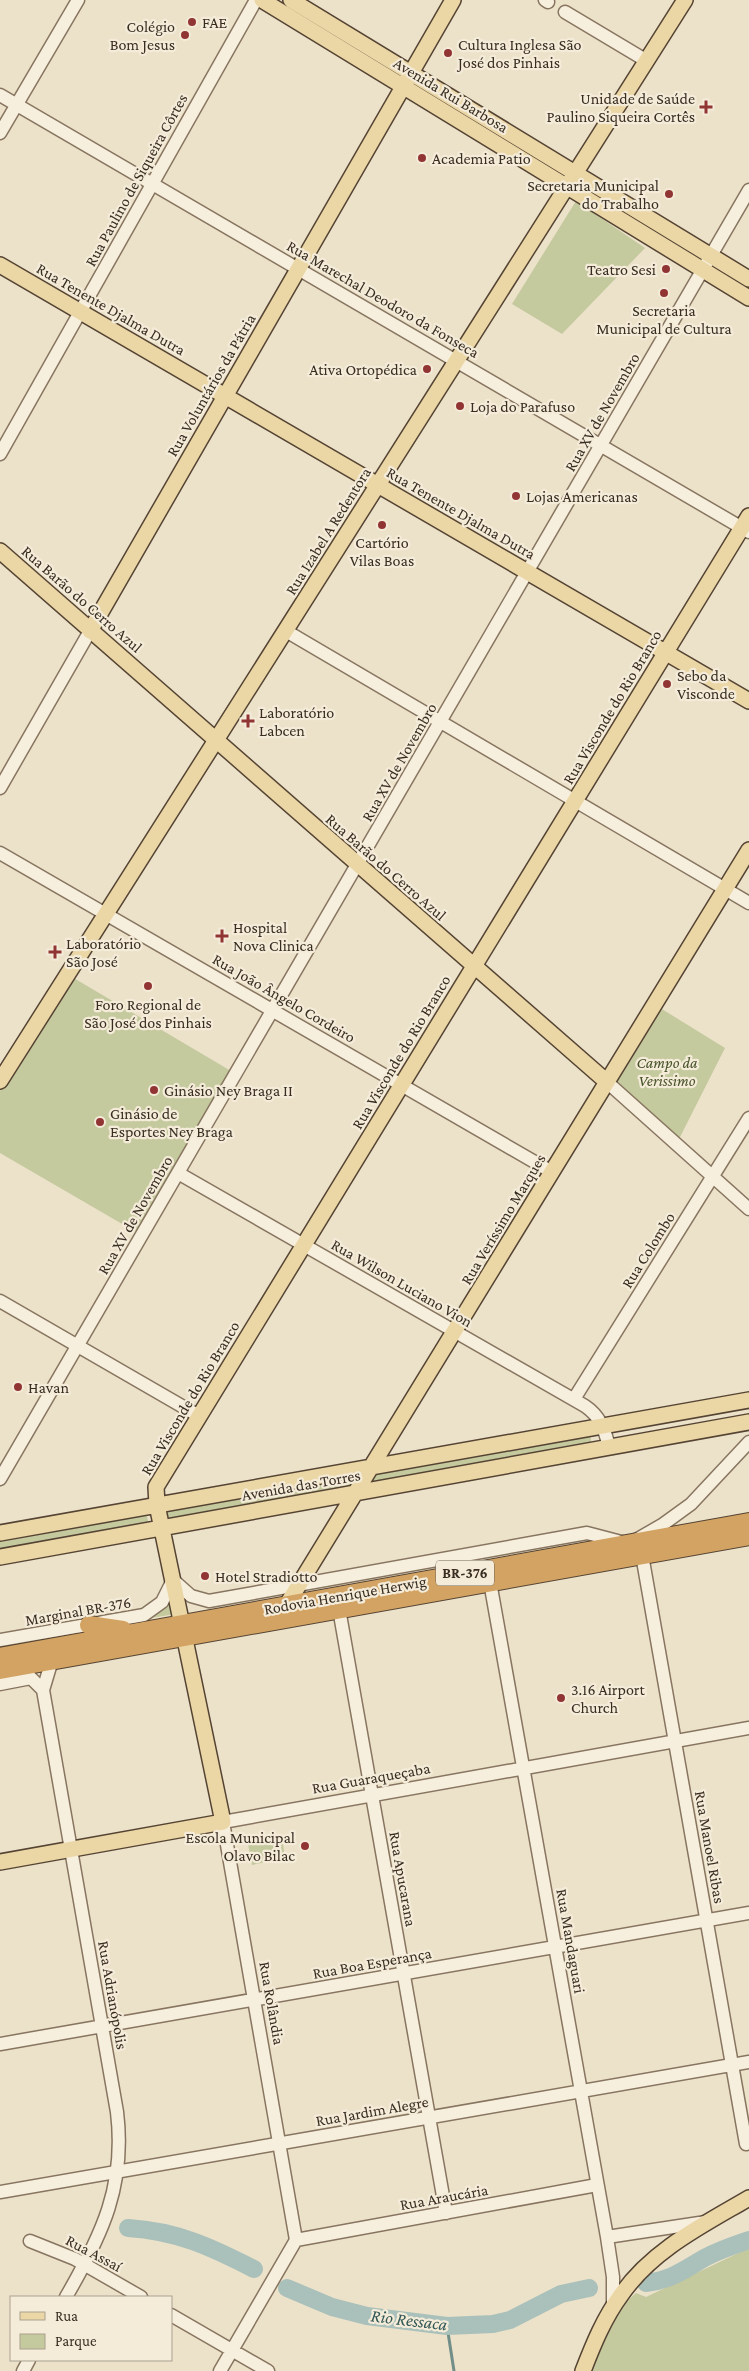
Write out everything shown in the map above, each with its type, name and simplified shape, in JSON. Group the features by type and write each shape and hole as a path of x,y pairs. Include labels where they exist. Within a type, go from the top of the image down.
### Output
{"highway":[{"name":"Rodovia Henrique Herwig","path":"0,1670 25,1672 52,1660 490,1582 635,1550 749,1522"},
{"name":"Rodovia Henrique Herwig","path":"0,1657 136,1632 185,1637 286,1606 635,1550 749,1536"},
{"path":"89,1625 136,1632"}],"main road":[{"name":"Avenida Rui Barbosa","path":"262,0 749,298"},
{"name":"Avenida Rui Barbosa","path":"291,0 749,279"},
{"name":"Rua Voluntários da Pátria","path":"90,631 453,0"},
{"name":"Rua Izabel A Redentora","path":"2,1074 379,485 685,0"},
{"name":"Rua Tenente Djalma Dutra","path":"0,265 749,701"},
{"name":"Rua Visconde do Rio Branco","path":"185,1637 157,1506 155,1494 158,1481 666,652 747,525"},
{"name":"Rua Barão do Cerro Azul","path":"0,551 607,1082"},
{"name":"Rua Veríssimo Marques","path":"286,1606 749,850"},
{"name":"Avenida das Torres","path":"0,1533 749,1400"},
{"name":"Avenida das Torres","path":"0,1557 749,1422"},
{"name":"Rua Rolândia","path":"185,1637 223,1822"},
{"name":"Rua Guaraqueçaba","path":"0,1862 223,1822"},
{"path":"583,2371 614,2306 629,2284 651,2262 676,2242 749,2198"}],"street":[{"path":"0,133 78,0"},
{"name":"Rua Paulino de Siqueira Côrtes","path":"0,454 256,0"},
{"path":"565,12 647,61"},
{"name":"Rua Marechal Deodoro da Fonseca","path":"0,95 602,446 747,525"},
{"name":"Rua XV de Novembro","path":"0,1479 529,572 749,190"},
{"name":"Rua Voluntários da Pátria","path":"0,788 90,631"},
{"path":"286,631 749,903"},
{"name":"Rua João Ângelo Cordeiro","path":"0,852 552,1172"},
{"name":"Rua Barão do Cerro Azul","path":"607,1082 749,1209"},
{"name":"Rua Colombo","path":"574,1399 749,1118"},
{"name":"Rua Wilson Luciano Vion","path":"178,1173 574,1399 592,1410 604,1427"},
{"path":"0,1301 199,1416"},
{"path":"604,1427 609,1447"},
{"path":"173,1580 191,1596 209,1601 587,1533 635,1550 662,1525 691,1504 749,1442"},
{"name":"Rua Manoel Ribas","path":"635,1550 675,1742 746,2144"},
{"name":"Marginal BR-376","path":"0,1640 150,1613 162,1602 173,1580"},
{"name":"Rua Mandaguari","path":"490,1582 607,2237 613,2277 614,2306"},
{"name":"Rua Apucarana","path":"339,1609 446,2213"},
{"name":"Rua Adrianópolis","path":"52,1660 43,1690 120,2130 118,2171 106,2219 85,2265 67,2296"},
{"path":"0,1684 25,1672 43,1690"},
{"name":"Rua Guaraqueçaba","path":"223,1822 749,1728"},
{"name":"Rua Rolândia","path":"223,1822 296,2240"},
{"name":"Rua Boa Esperança","path":"0,2044 749,1913"},
{"name":"Rua Jardim Alegre","path":"0,2192 749,2062"},
{"name":"Rua Araucária","path":"296,2240 597,2185"},
{"path":"607,2237 708,2222"},
{"path":"220,2371 296,2240"},
{"name":"Rua Assaí","path":"30,2241 65,2254 139,2296"},
{"path":"172,2316 268,2371"}],"green space":[{"path":"576,201 645,248 562,334 512,304"},
{"name":"Ginásio de Esportes Ney Braga","path":"72,977 231,1071 136,1232 0,1153 0,1091"},
{"name":"Campo da Verissimo","path":"657,1006 725,1048 678,1141 612,1082"},
{"path":"590,1435 592,1445 370,1485 373,1471"},
{"path":"357,1474 352,1489 168,1522 165,1508"},
{"path":"146,1513 149,1524 0,1551 0,1539"},
{"path":"169,1599 175,1614 151,1618 160,1611"},
{"path":"282,1837 285,1858 252,1865 248,1844"},
{"path":"749,2248 749,2371 592,2371 616,2311 636,2293 646,2297"}],"waterway":[{"name":"Rio Ressaca","path":"128,2228 178,2236 254,2269"},
{"name":"Rio Ressaca","path":"646,2283 669,2278 712,2254 749,2240"},
{"name":"Rio Ressaca","path":"287,2288 332,2307 367,2316 447,2326 493,2324 510,2320 561,2294 589,2288"},
{"path":"447,2326 454,2371"}],"place":[{"name":"FAE","path":"192,22"},
{"name":"Colégio Bom Jesus","path":"185,35"},
{"name":"Cultura Inglesa São José dos Pinhais","path":"448,53"},
{"name":"Unidade de Saúde Paulino Siqueira Cortês","path":"706,107"},
{"name":"Academia Patio","path":"422,158"},
{"name":"Secretaria Municipal do Trabalho","path":"669,194"},
{"name":"Teatro Sesi","path":"666,269"},
{"name":"Secretaria Municipal de Cultura","path":"664,293"},
{"name":"Ativa Ortopédica","path":"427,369"},
{"name":"Loja do Parafuso","path":"460,406"},
{"name":"Lojas Americanas","path":"516,496"},
{"name":"Cartório Vilas Boas","path":"382,525"},
{"name":"Sebo da Visconde","path":"667,684"},
{"name":"Laboratório Labcen","path":"248,721"},
{"name":"Hospital Nova Clinica","path":"222,936"},
{"name":"Laboratório São José","path":"55,952"},
{"name":"Foro Regional de São José dos Pinhais","path":"148,986"},
{"name":"Ginásio Ney Braga II","path":"154,1090"},
{"name":"Ginásio de Esportes Ney Braga","path":"100,1122"},
{"name":"Havan","path":"18,1387"},
{"name":"Hotel Stradiotto","path":"205,1576"},
{"name":"3.16 Airport Church","path":"561,1698"},
{"name":"Escola Municipal Olavo Bilac","path":"305,1846"}]}
